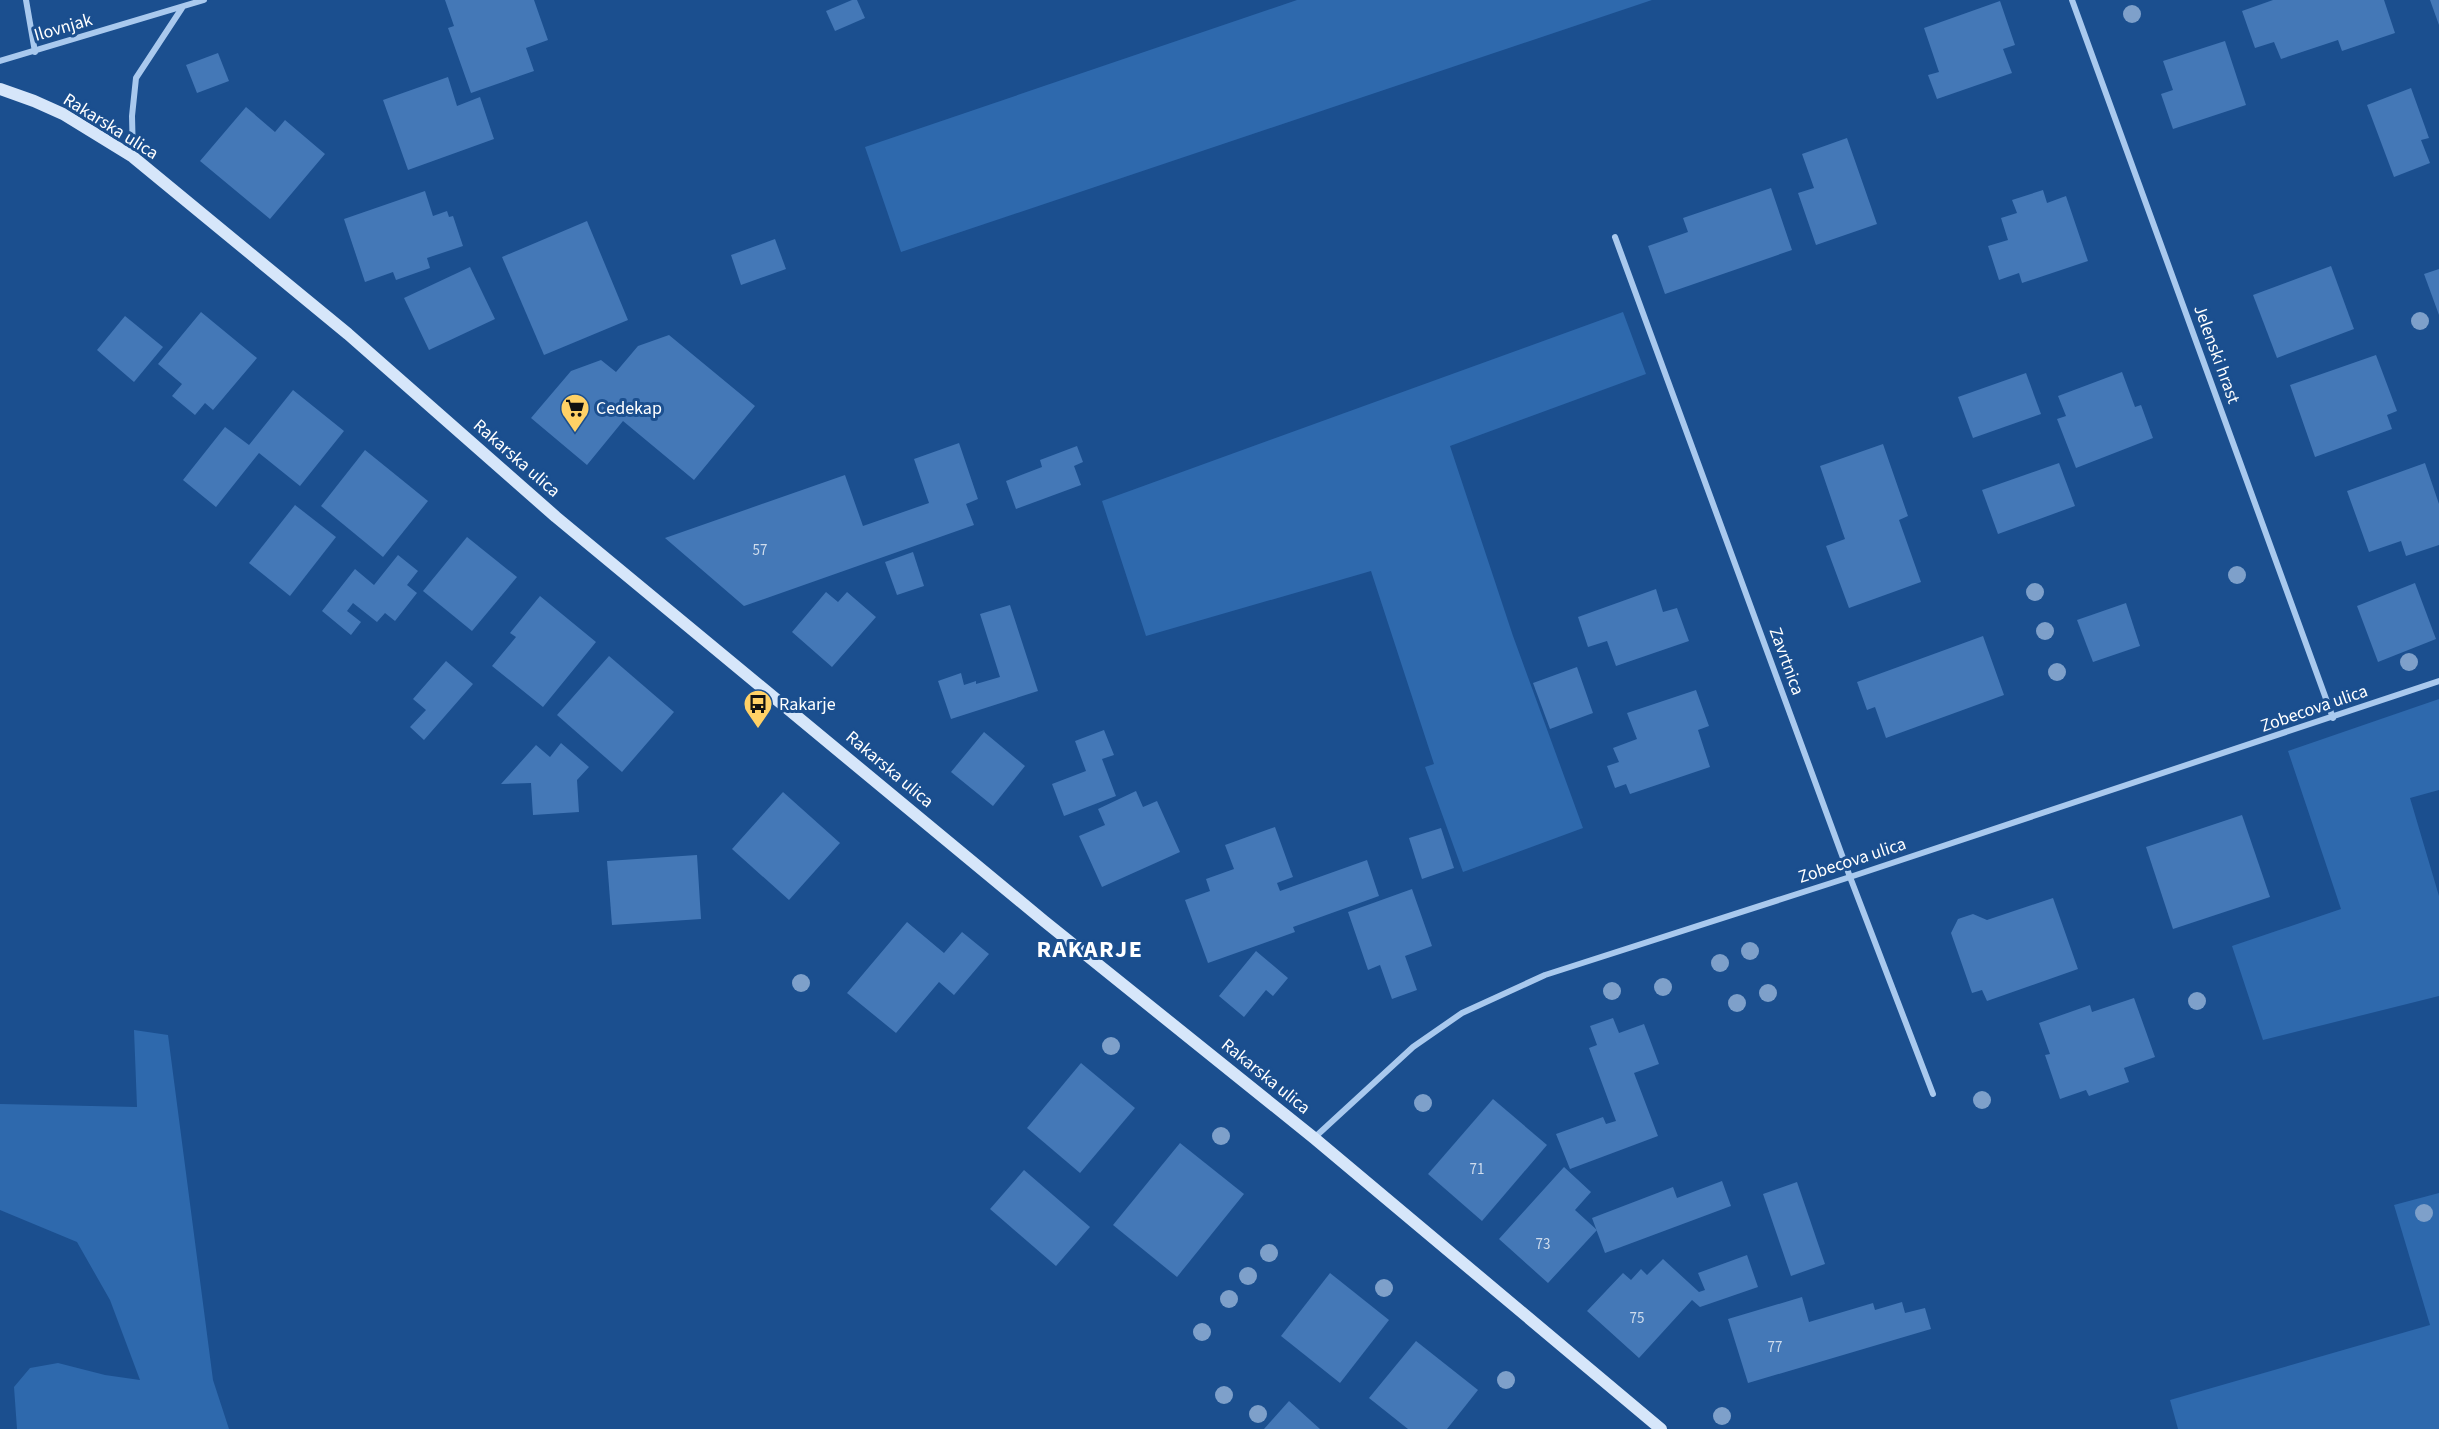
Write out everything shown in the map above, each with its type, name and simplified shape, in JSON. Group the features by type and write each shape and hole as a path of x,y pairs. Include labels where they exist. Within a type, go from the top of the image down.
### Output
{"main road":[{"name":"Rakarska ulica","path":"0,89 63,114 133,157 348,334 565,525 1044,921 1314,1138 1661,1429"}],"street":[{"path":"26,0 35,52"},
{"name":"Ilovnjak","path":"0,61 204,0"},
{"name":"Jelenski hrast","path":"2072,0 2333,718"},
{"path":"133,157 132,116 136,78 182,7"},
{"name":"Zavrtnica","path":"1615,237 1850,877 1933,1094"},
{"name":"Zobecova ulica","path":"1314,1138 1413,1047 1462,1013 1505,992 1588,960 1850,877 2439,681"}],"shaded area":[{"path":"1297,0 1652,0 901,252 865,147"},
{"path":"1623,312 1646,374 1450,446 1513,636 1583,828 1463,872 1425,767 1434,764 1371,571 1146,636 1102,501"},
{"path":"2439,699 2439,790 2410,798 2439,896 2439,996 2263,1040 2232,946 2341,909 2288,751"},
{"path":"134,1030 168,1035 213,1380 229,1429 17,1429 14,1387 30,1368 58,1363 105,1375 140,1380 110,1300 77,1242 0,1210 0,1104 137,1107"},
{"path":"2439,1193 2439,1429 2178,1429 2170,1400 2430,1325 2394,1205"}],"building":[{"path":"445,0 534,0 548,40 526,48 534,71 471,93 448,28 454,26"},
{"path":"857,0 865,18 835,31 826,11"},
{"path":"2273,0 2384,0 2395,33 2342,51 2338,40 2281,59 2274,42 2255,48 2242,11"},
{"path":"2430,0 2439,0 2439,25"},
{"path":"2000,1 2015,45 2003,49 2012,73 1937,99 1928,75 1939,72 1924,28"},
{"path":"2225,41 2246,105 2173,129 2161,94 2173,90 2163,61"},
{"path":"218,53 229,81 197,93 186,65"},
{"path":"448,77 457,106 480,97 494,139 408,170 383,100"},
{"path":"2411,88 2429,138 2421,140 2430,163 2394,177 2367,105"},
{"path":"246,107 275,132 285,120 325,154 270,219 200,161"},
{"path":"1847,138 1877,224 1816,245 1798,193 1814,188 1802,154"},
{"path":"1771,188 1792,250 1665,294 1648,246 1688,232 1683,218"},
{"path":"2043,190 2047,203 2066,196 2088,261 2022,283 2019,273 1999,280 1988,246 2008,240 2001,218 2017,213 2012,200"},
{"path":"425,191 433,216 447,211 449,217 453,216 463,246 427,258 430,268 396,280 393,272 365,282 344,219"},
{"path":"587,221 628,320 544,355 502,257"},
{"path":"775,239 786,269 741,285 731,255"},
{"path":"2331,266 2354,329 2277,358 2253,295"},
{"path":"470,267 495,319 429,350 404,298"},
{"path":"2439,269 2439,315 2424,274"},
{"path":"201,312 257,358 213,410 205,403 195,415 172,396 182,384 158,364"},
{"path":"125,316 163,347 134,382 97,350"},
{"path":"669,335 755,406 694,480 623,421 587,465 531,418 571,371 601,360 616,372 638,346"},
{"path":"2376,355 2397,411 2387,415 2392,429 2315,457 2290,385"},
{"path":"2122,372 2135,407 2141,405 2153,438 2076,468 2057,419 2066,416 2058,396"},
{"path":"2026,373 2041,414 1973,438 1958,397"},
{"path":"293,390 344,431 300,486 259,453 216,507 183,480 225,427 249,445"},
{"path":"959,443 978,499 966,504 974,525 744,606 665,538 845,475 863,526 929,503 914,459"},
{"path":"1883,444 1908,516 1899,520 1921,582 1849,608 1826,546 1845,539 1820,466"},
{"path":"1077,446 1083,462 1074,466 1081,485 1016,509 1006,481 1042,467 1040,460"},
{"path":"365,450 428,501 383,557 321,506"},
{"path":"2059,463 2075,506 1998,534 1982,490"},
{"path":"2425,463 2439,504 2439,545 2406,556 2401,541 2369,552 2347,491"},
{"path":"295,505 336,537 290,596 249,563"},
{"path":"467,537 517,577 472,631 423,591"},
{"path":"913,552 924,586 897,595 885,562"},
{"path":"398,555 418,571 407,585 417,593 395,621 385,613 377,622 353,603 347,611 361,622 351,635 322,611 355,569 374,585"},
{"path":"2415,583 2436,639 2378,662 2357,606"},
{"path":"1656,589 1663,612 1677,608 1689,641 1616,666 1607,641 1588,647 1578,617"},
{"path":"826,592 838,602 847,592 876,617 832,667 792,632"},
{"path":"540,596 596,642 543,707 492,666 516,637 510,633"},
{"path":"2126,603 2140,646 2093,662 2077,620"},
{"path":"1010,605 1038,691 951,719 938,681 961,673 964,685 1000,677 980,614"},
{"path":"1983,636 2004,695 1886,738 1875,707 1867,710 1857,682"},
{"path":"609,656 674,712 622,772 557,715"},
{"path":"446,661 473,684 424,740 410,727 426,710 413,699"},
{"path":"1577,667 1593,713 1550,729 1533,683"},
{"path":"1696,690 1709,726 1698,730 1710,767 1630,794 1626,784 1615,788 1607,766 1619,762 1613,748 1637,739 1627,713"},
{"path":"1104,730 1114,755 1102,759 1116,796 1064,816 1052,784 1086,771 1075,741"},
{"path":"984,732 1025,766 993,806 951,772"},
{"path":"561,743 589,767 577,780 579,812 533,815 531,783 501,784 536,745 550,757"},
{"path":"1136,791 1143,807 1157,801 1180,852 1102,887 1079,836 1105,825 1098,809"},
{"path":"783,792 840,843 789,900 732,849"},
{"path":"2242,815 2270,897 2173,929 2146,847"},
{"path":"1275,827 1293,877 1277,883 1280,891 1367,860 1379,896 1293,927 1295,932 1208,963 1185,900 1210,891 1206,879 1234,869 1225,845"},
{"path":"1441,828 1454,868 1422,879 1409,838"},
{"path":"697,855 701,919 612,925 607,861"},
{"path":"1412,889 1432,946 1405,956 1417,990 1392,999 1380,965 1368,970 1348,912"},
{"path":"2053,898 2078,969 1987,1001 1982,990 1972,993 1951,933 1958,919 1973,914 1987,920"},
{"path":"907,922 944,953 962,932 989,954 954,995 939,982 896,1033 847,993"},
{"path":"1256,951 1288,978 1273,996 1266,990 1244,1017 1219,996"},
{"path":"2134,998 2155,1057 2124,1068 2129,1082 2089,1096 2086,1090 2060,1099 2045,1055 2050,1054 2039,1023 2090,1005 2092,1012"},
{"path":"1613,1018 1619,1033 1644,1024 1659,1064 1634,1073 1658,1136 1570,1169 1556,1134 1603,1117 1606,1124 1616,1121 1589,1048 1597,1045 1590,1026"},
{"path":"1081,1063 1135,1108 1080,1173 1027,1128"},
{"path":"1493,1099 1547,1145 1482,1221 1428,1174"},
{"path":"1180,1143 1244,1194 1177,1277 1113,1225"},
{"path":"1564,1167 1591,1192 1575,1210 1597,1230 1548,1283 1499,1239"},
{"path":"1024,1170 1090,1227 1056,1266 990,1209"},
{"path":"1722,1181 1731,1206 1605,1253 1592,1218 1673,1187 1677,1198"},
{"path":"1797,1182 1825,1264 1791,1276 1763,1194"},
{"path":"1747,1255 1758,1287 1700,1307 1692,1300 1639,1358 1587,1311 1623,1273 1631,1280 1641,1269 1647,1275 1663,1259 1699,1292 1705,1290 1698,1273"},
{"path":"1330,1273 1389,1320 1340,1383 1281,1336"},
{"path":"1802,1297 1809,1322 1873,1303 1875,1310 1902,1302 1905,1313 1925,1308 1931,1329 1748,1383 1728,1319"},
{"path":"1416,1341 1478,1390 1447,1429 1408,1429 1369,1398"},
{"path":"1289,1401 1320,1429 1264,1429"}],"place":[{"name":"Cedekap","path":"575,434"},
{"name":"Rakarje","path":"758,730"}],"district":[{"name":"RAKARJE","path":"1090,949"}]}
